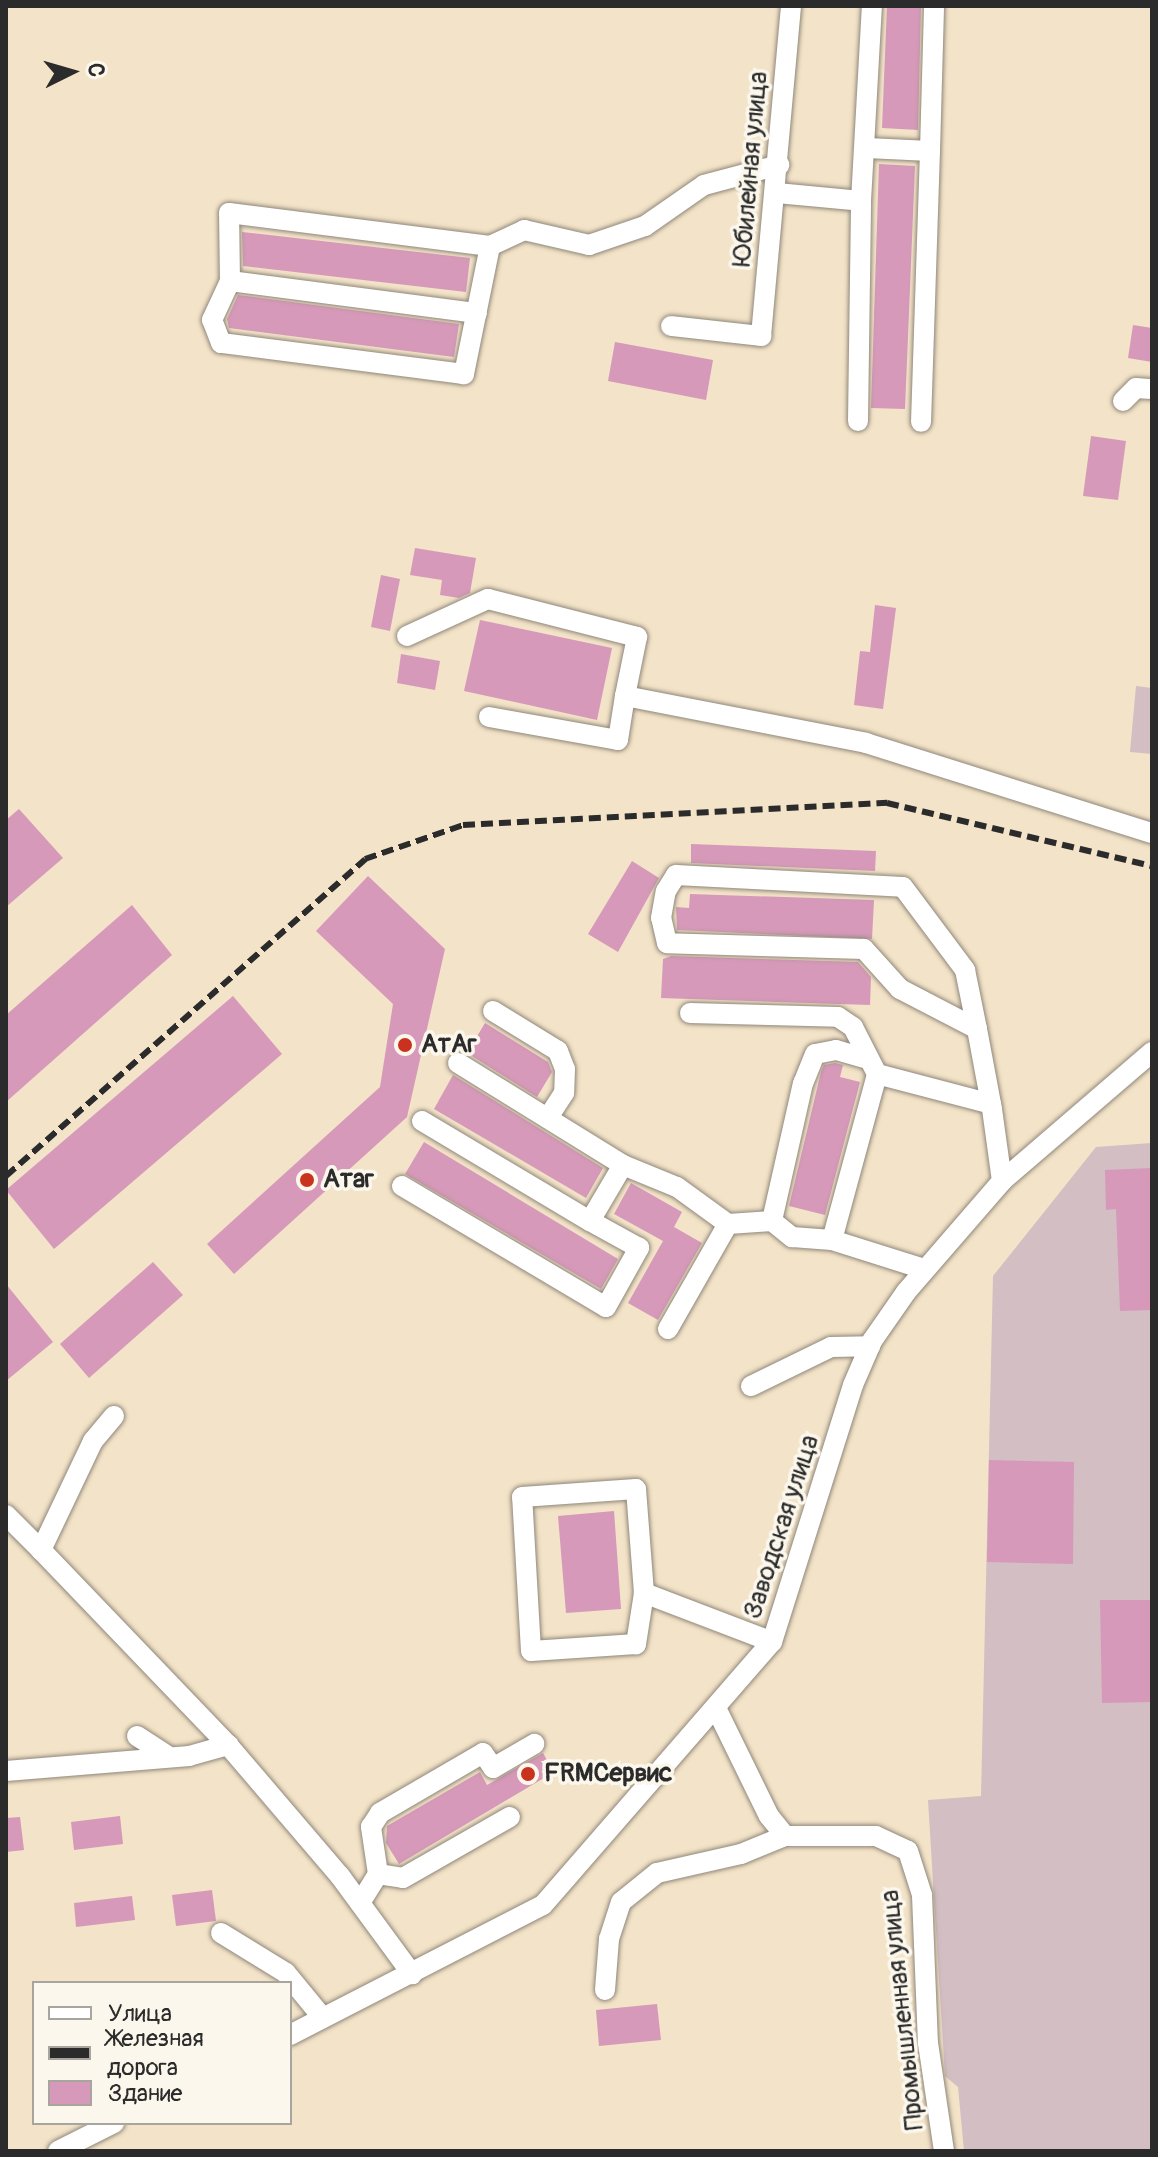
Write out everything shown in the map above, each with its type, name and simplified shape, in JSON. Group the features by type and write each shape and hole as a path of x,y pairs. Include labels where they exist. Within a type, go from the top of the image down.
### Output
{"street":[{"name":"Юбилейная улица","path":"671,326 761,336 777,193 791,6"},
{"path":"858,421 861,201 867,148 872,6"},
{"path":"921,422 934,6"},
{"path":"867,148 930,151"},
{"path":"490,246 464,374 221,343 212,320 230,281 229,213 490,246 524,230 589,245 645,226 704,185 779,165"},
{"path":"777,193 861,201"},
{"path":"230,281 477,313"},
{"path":"1123,401 1136,388 1152,389"},
{"path":"407,636 488,599 637,637 618,740 489,717"},
{"path":"625,696 866,743 1152,833"},
{"path":"977,1029 900,989 864,949 667,943 661,918 666,891 676,875 903,887 965,970 977,1029 991,1104 1002,1181"},
{"path":"493,1011 558,1051 565,1069 564,1093 548,1118"},
{"path":"690,1013 838,1017 853,1027 870,1066 832,1240"},
{"path":"772,1221 803,1083 815,1054 836,1050 870,1066 991,1104"},
{"name":"Заводская улица","path":"292,2034 543,1905 716,1708 772,1642 870,1346 924,1269 1002,1181 1152,1052"},
{"path":"458,1063 623,1165 677,1187 728,1224 772,1221 792,1237 832,1240 924,1269"},
{"path":"402,1186 606,1307 639,1248 422,1121"},
{"path":"590,1221 623,1165"},
{"path":"668,1329 728,1224"},
{"path":"751,1386 831,1347 870,1346"},
{"path":"41,1550 93,1441 114,1416"},
{"path":"636,1489 644,1593 636,1644 531,1651 522,1497 636,1489"},
{"path":"6,1515 228,1745 360,1903 412,1974"},
{"path":"644,1593 772,1642"},
{"path":"605,1990 609,1939 621,1902 657,1873 741,1854 785,1836 769,1816 716,1708"},
{"path":"137,1736 169,1757"},
{"path":"360,1903 378,1874 371,1827 380,1813 483,1753 493,1768 534,1744"},
{"path":"6,1771 169,1757 228,1745"},
{"path":"378,1874 403,1878 510,1817"},
{"name":"Промышленная улица","path":"785,1836 876,1836 908,1851 922,1895 928,2043 944,2151"},
{"path":"221,1933 286,1973 323,2018"},
{"path":"58,2151 110,2125"}],"shaded area":[{"path":"1136,686 1152,688 1152,754 1130,752"},
{"path":"1152,1143 1152,2151 964,2151 958,2087 945,2076 928,1800 981,1796 993,1276 1096,1147"}],"building":[{"path":"887,6 921,6 918,130 882,128"},
{"path":"879,164 915,166 905,409 871,408"},
{"path":"242,232 470,258 466,292 243,266"},
{"path":"238,295 459,324 454,357 229,328 227,319"},
{"path":"1133,325 1152,328 1152,362 1128,358"},
{"path":"615,342 713,360 706,400 608,381"},
{"path":"1091,436 1126,441 1118,500 1083,496"},
{"path":"415,548 476,558 470,593 459,598 440,595 442,580 410,575"},
{"path":"381,575 400,579 390,631 371,627"},
{"path":"875,605 896,608 883,709 854,705 860,651 870,652"},
{"path":"480,620 612,648 597,720 464,691"},
{"path":"401,654 440,661 435,690 397,683"},
{"path":"19,809 63,858 6,907 6,820"},
{"path":"691,844 876,851 875,871 691,863"},
{"path":"632,861 659,878 618,952 588,934"},
{"path":"368,876 445,949 407,1117 234,1274 207,1244 380,1087 393,1004 316,931"},
{"path":"690,894 874,900 872,939 677,930 676,907 689,908"},
{"path":"132,905 172,955 6,1102 6,1015"},
{"path":"671,956 858,962 871,977 870,1005 661,998 663,959"},
{"path":"233,996 282,1054 54,1249 6,1190"},
{"path":"485,1023 548,1062 552,1072 537,1097 467,1053"},
{"path":"824,1065 843,1065 840,1077 860,1082 825,1215 789,1206 821,1072"},
{"path":"453,1075 603,1168 586,1198 434,1109"},
{"path":"424,1142 618,1259 601,1289 405,1174"},
{"path":"1152,1168 1152,1310 1120,1311 1116,1209 1106,1210 1105,1170"},
{"path":"631,1183 682,1212 674,1227 702,1243 658,1320 628,1303 663,1241 614,1214"},
{"path":"153,1262 183,1295 89,1378 60,1344"},
{"path":"6,1284 53,1342 6,1381"},
{"path":"989,1460 1074,1462 1073,1564 987,1562"},
{"path":"614,1511 621,1609 566,1613 558,1516"},
{"path":"1100,1600 1152,1600 1152,1702 1102,1703"},
{"path":"543,1753 554,1772 399,1864 386,1843 387,1826 480,1772 487,1785"},
{"path":"120,1816 123,1844 74,1850 71,1822"},
{"path":"20,1817 24,1850 6,1852 6,1818"},
{"path":"212,1890 216,1921 176,1926 172,1895"},
{"path":"132,1896 135,1920 76,1927 74,1903"},
{"path":"657,2004 661,2040 599,2046 596,2010"}],"railway":[{"path":"6,1176 365,859 463,825 887,803 1152,866"}],"place":[{"name":"АтАг","path":"405,1045"},
{"name":"Атаг","path":"307,1180"},
{"name":"FRMСервис","path":"528,1774"}]}
